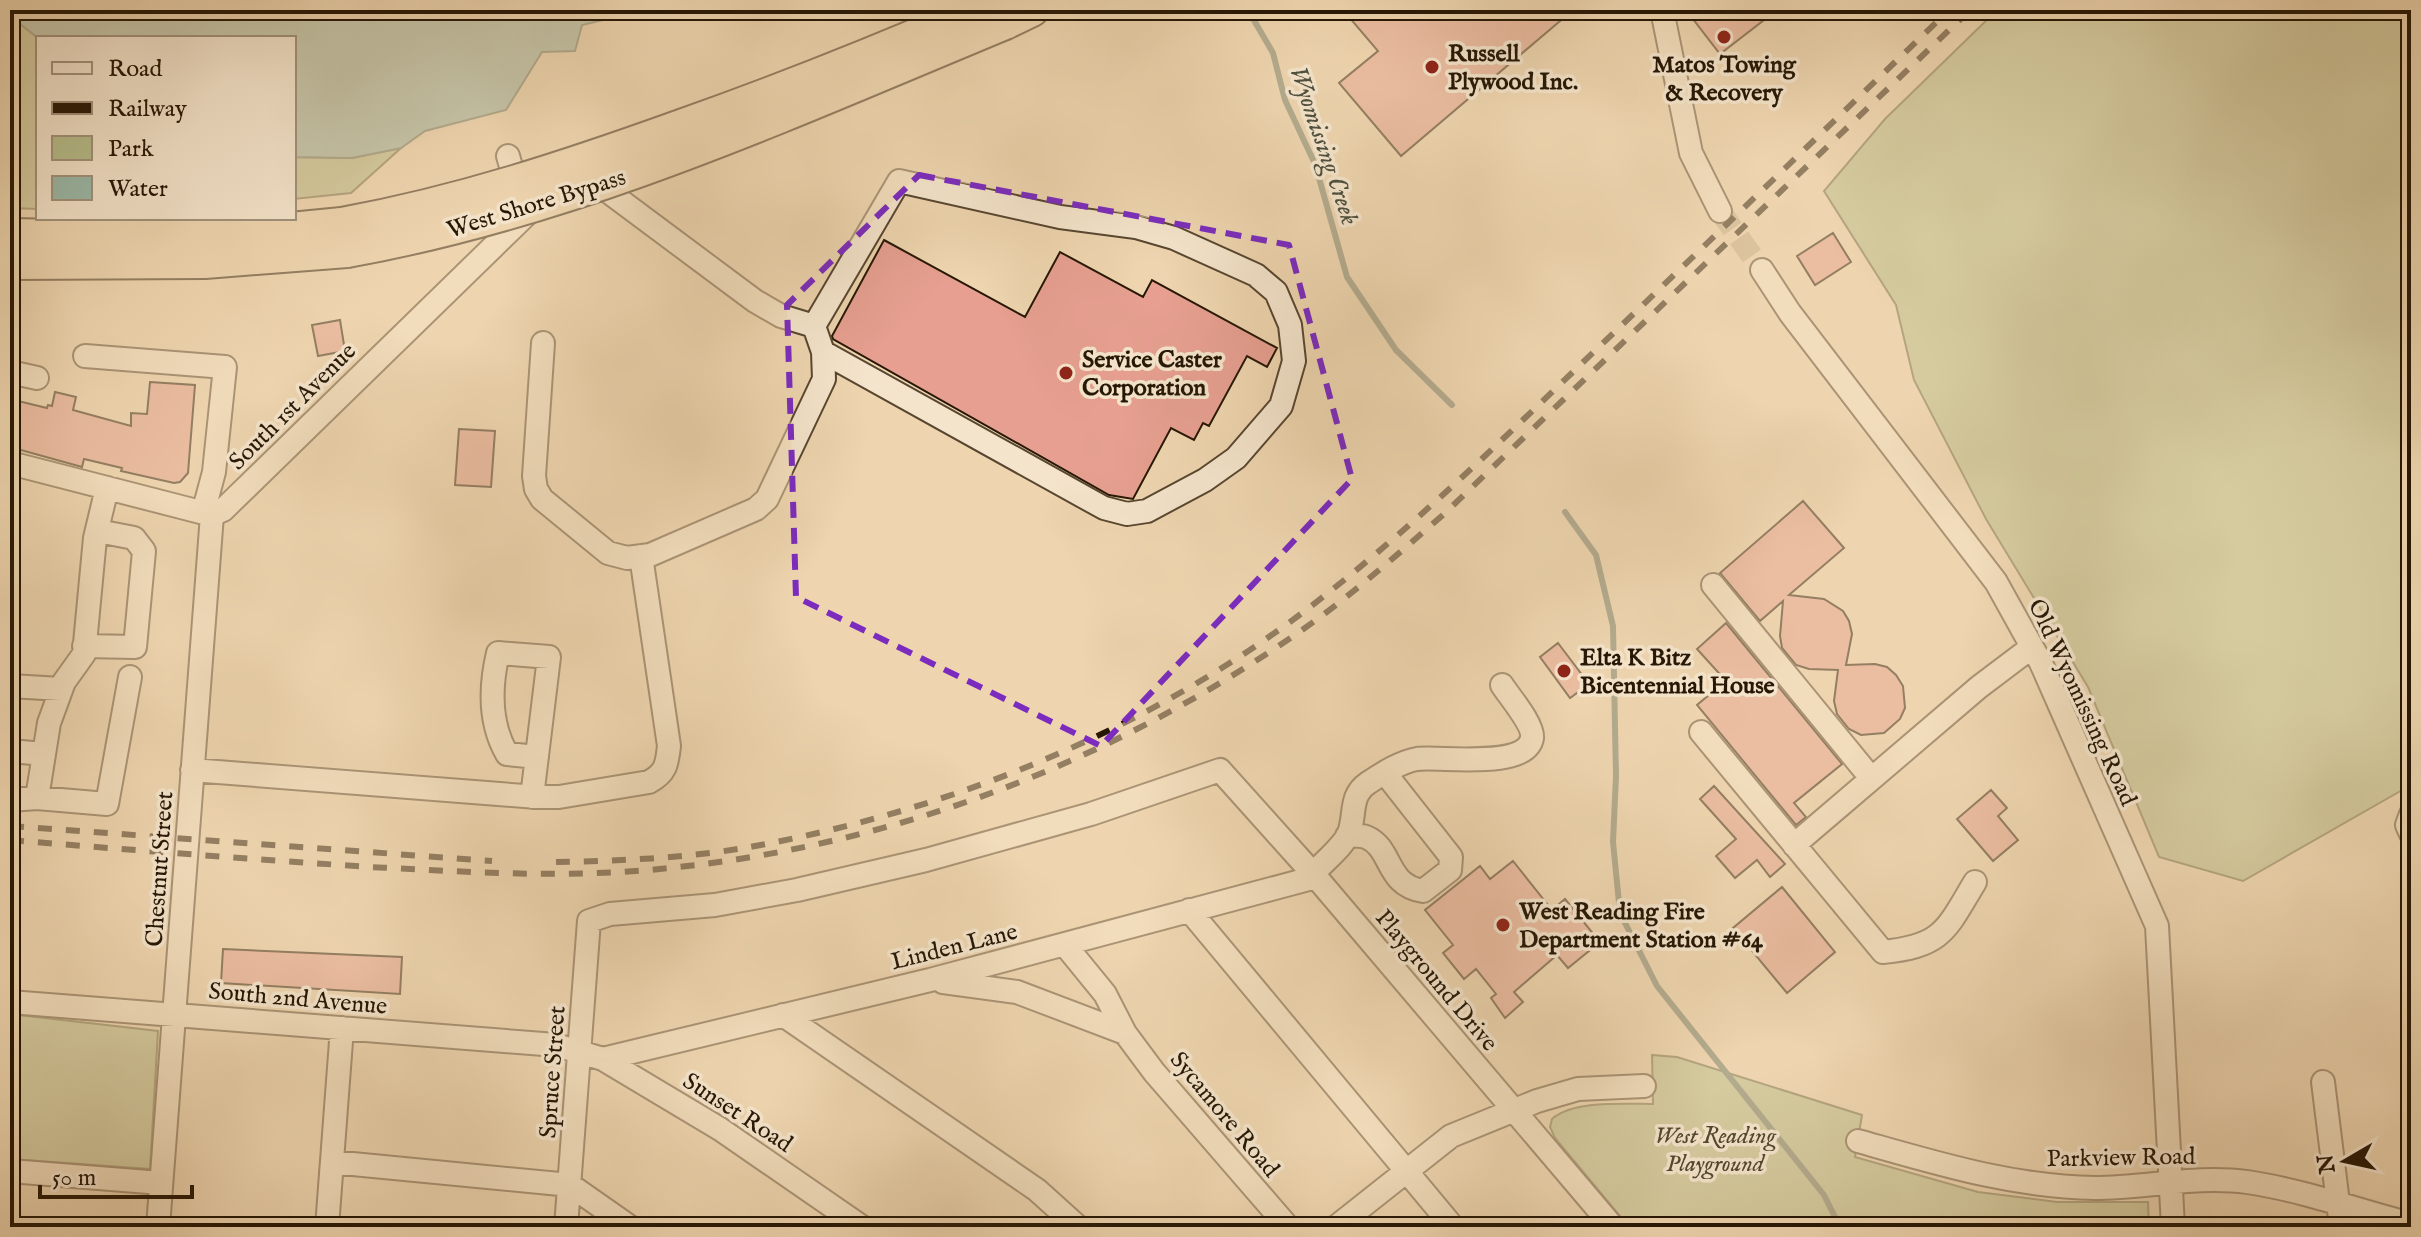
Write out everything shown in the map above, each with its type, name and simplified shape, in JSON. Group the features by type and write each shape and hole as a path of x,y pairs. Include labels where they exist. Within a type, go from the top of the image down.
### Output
{"highway":[{"name":"West Shore Bypass","path":"10,263 205,262 344,237 414,210 559,170 870,56 975,10"},
{"name":"West Shore Bypass","path":"10,235 210,230 421,238 567,196 720,142 1018,17"},
{"path":"10,279 114,277 205,262"}],"street":[{"path":"1662,10 1691,153 1720,211"},
{"path":"508,156 524,215"},
{"name":"South 1st Avenue","path":"207,514 223,510 524,215 557,186 588,176 755,301 781,316 814,326"},
{"path":"543,343 534,476 536,489 542,499 608,553 627,558 641,556 756,509 767,499 824,379 823,352 814,326 899,181 1060,217 1136,227 1174,238 1256,275 1276,292 1290,325 1294,361 1281,406 1236,458 1205,480 1147,511 1127,514 1104,508 823,352"},
{"name":"Old Wyomissing Road","path":"1762,270 1790,313 1985,566 2032,647 2157,926 2173,1227"},
{"name":"Chestnut Street","path":"85,356 225,367 207,514 192,770 158,1227"},
{"path":"10,372 37,378"},
{"path":"10,463 207,514"},
{"path":"37,798 49,723 61,689 84,654 98,531 107,488"},
{"path":"84,646 135,647 144,551 134,538 98,531"},
{"path":"192,770 532,797 559,797 649,782 661,776 666,768 669,746 641,556"},
{"path":"1713,585 1871,778"},
{"path":"1794,845 1928,730 2032,647"},
{"path":"532,797 537,757 549,657 498,653 492,681 496,735 507,754 537,757"},
{"path":"10,800 37,798 107,804 130,677"},
{"path":"1314,876 1347,836 1354,798 1365,785 1404,762 1420,759 1495,759 1508,757 1525,748 1532,734 1502,685"},
{"path":"10,686 61,689"},
{"path":"1928,730 1942,749"},
{"path":"1701,732 1883,952 1903,950 1931,941 1946,931 1975,882"},
{"path":"10,751 44,754"},
{"name":"Playground Drive","path":"589,921 610,914 715,905 797,890 926,860 1091,814 1220,770 1613,1227"},
{"path":"1347,836 1365,836 1377,845 1393,874 1409,889 1423,891 1450,870 1451,857 1385,773"},
{"path":"2411,814 2407,825 2411,834"},
{"name":"Linden Lane","path":"603,1059 930,980 1314,876"},
{"path":"1189,910 1453,1227"},
{"name":"Spruce Street","path":"566,1227 589,921"},
{"name":"Sycamore Road","path":"1065,945 1105,994 1125,1033 1185,1110 1288,1227"},
{"path":"930,980 1017,992 1125,1033"},
{"name":"South 2nd Avenue","path":"10,1002 556,1045 580,1051"},
{"path":"783,1015 1037,1190 1078,1227"},
{"path":"327,1227 342,1028"},
{"name":"Sunset Road","path":"580,1051 603,1059 720,1129 862,1227"},
{"path":"2323,1082 2340,1216"},
{"path":"1336,1227 1451,1136 1514,1110 1578,1089 1644,1086"},
{"name":"Parkview Road","path":"1858,1141 1983,1175 2029,1183 2099,1188 2245,1182 2282,1189 2340,1216 2411,1224"},
{"path":"332,1162 570,1185 630,1227"},
{"path":"10,1175 161,1183"}],"highlighted area":[{"path":"919,175 1289,245 1352,479 1101,746 796,597 787,305"}],"green space":[{"path":"1997,10 2411,10 2411,785 2243,881 2159,857 2088,687 1986,519 1914,380 1896,305 1824,191 1885,119"},
{"path":"10,16 36,36 36,209 10,208"},
{"path":"401,148 351,193 296,199 296,157 352,158"},
{"path":"10,1014 158,1031 150,1169 10,1159"},
{"name":"West Reading Playground","path":"1652,1055 1677,1057 1862,1115 1855,1157 1978,1192 2057,1202 2148,1202 2149,1227 1629,1227 1555,1138 1550,1127 1552,1119 1561,1113 1586,1106 1653,1104"}],"water":[{"path":"10,10 645,10 582,25 575,51 542,52 506,110 425,131 401,148 352,158 296,157 296,36 36,36 10,16"}],"building":[{"name":"Russell Plywood Inc.","path":"1343,10 1573,10 1401,156 1339,83 1378,51"},
{"name":"Matos Towing & Recovery","path":"1686,10 1756,10 1764,20 1720,54"},
{"path":"1833,233 1851,262 1815,285 1797,256"},
{"name":"Service Caster Corporation","path":"884,240 1025,317 1060,252 1143,297 1152,280 1277,348 1267,367 1247,356 1209,426 1203,423 1194,440 1171,428 1133,499 1109,495 833,339"},
{"path":"340,320 345,351 318,356 312,325"},
{"path":"150,382 195,385 188,473 180,482 121,471 122,468 84,459 82,467 10,447 10,399 47,408 48,405 52,406 55,392 76,397 73,410 131,426 131,413 147,414"},
{"path":"459,429 495,431 491,487 455,485"},
{"path":"1803,501 1844,548 1789,595 1824,599 1843,611 1852,634 1846,665 1875,664 1887,667 1896,675 1903,686 1905,708 1900,719 1884,733 1861,735 1849,729 1837,714 1834,701 1838,670 1809,669 1796,665 1782,648 1783,601 1760,621 1720,573"},
{"path":"1726,623 1842,764 1794,803 1806,817 1796,825 1697,705 1726,681 1697,649"},
{"name":"Elta K Bitz Bicentennial House","path":"1558,643 1589,684 1570,698 1540,657"},
{"path":"1714,786 1785,864 1770,877 1757,860 1735,878 1716,856 1736,839 1700,799"},
{"path":"1991,790 2007,808 1998,816 2018,840 1993,861 1957,819"},
{"path":"1513,861 1552,910 1565,899 1600,942 1568,968 1557,955 1514,992 1523,1002 1505,1018 1491,998 1496,994 1476,969 1464,979 1443,953 1453,945 1425,910 1480,866 1490,879"},
{"path":"1782,887 1835,952 1787,993 1733,928"},
{"path":"223,949 402,957 400,994 221,983"}],"waterway":[{"name":"Wyomissing Creek","path":"1248,10 1273,53 1285,100 1315,164 1347,277 1396,350 1452,405"},
{"name":"Wyomissing Creek","path":"1565,512 1596,555 1613,626 1616,776 1613,842 1620,913 1657,986 1824,1195 1840,1227"}],"tunnel":[{"path":"1720,211 1762,270"}],"railway":[{"path":"556,862 726,851 898,812 1042,761 1112,729 1244,654 1345,579 1457,482 1949,10"},
{"path":"10,840 407,869 520,874 632,871 754,857 838,840 1000,790 1079,757 1156,719 1230,677 1302,630 1374,574 1444,514 1970,10"},
{"path":"10,826 492,861"}],"place":[{"name":"Matos Towing & Recovery","path":"1724,37"},
{"name":"Russell Plywood Inc.","path":"1432,67"},
{"name":"Service Caster Corporation","path":"1066,373"},
{"name":"Elta K Bitz Bicentennial House","path":"1564,671"},
{"name":"West Reading Fire Department Station #64","path":"1503,925"}]}
